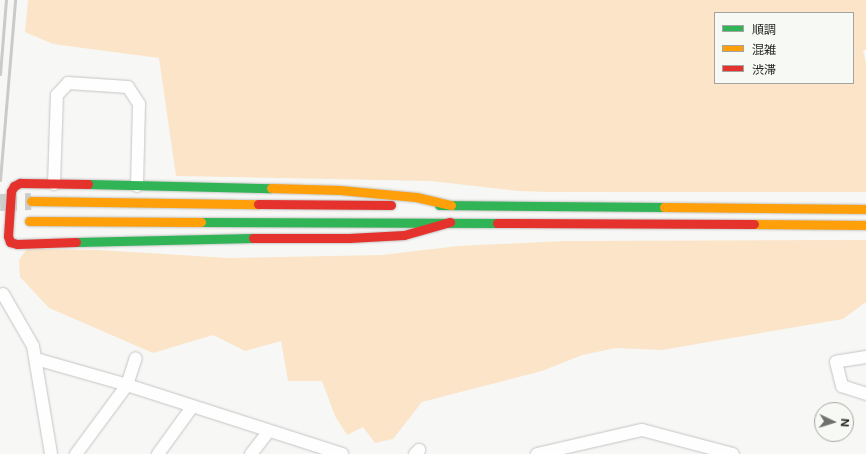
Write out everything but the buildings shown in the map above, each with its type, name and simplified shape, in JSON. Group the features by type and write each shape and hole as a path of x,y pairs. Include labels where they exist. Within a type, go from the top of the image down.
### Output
{"street":[{"path":"54,184 57,95 68,83 128,87 139,104 137,186"},
{"path":"450,222 404,235 349,238 244,238 17,244 10,242 8,236 11,191 14,186 20,183 340,190 416,197 451,205"},
{"path":"31,202 866,209"},
{"path":"28,221 866,225"},
{"path":"3,294 33,346 51,454"},
{"path":"76,454 127,385 136,358"},
{"path":"866,358 836,362 842,386 866,394"},
{"path":"36,359 127,385 341,454"},
{"path":"158,454 192,407"},
{"path":"537,454 642,430 733,454"},
{"path":"251,454 269,431"}],"shaded area":[{"path":"28,0 866,0 866,50 863,50 866,64 866,192 546,192 518,191 430,181 176,176 159,58 53,44 25,32"},
{"path":"866,240 866,302 843,319 662,350 616,348 582,355 542,371 422,402 393,439 375,443 363,427 347,435 335,416 322,381 288,381 281,341 245,351 213,335 153,353 49,308 20,277 19,260 27,249 99,250 229,258 382,255 458,246 564,241"}],"tunnel":[{"path":"0,202 31,201"}],"railway":[{"path":"0,74 6,0"},
{"path":"0,180 15,0"}],"traffic: fast":[{"path":"88,184 271,188"},
{"path":"439,205 664,207"},
{"path":"201,222 497,223"},
{"path":"76,242 253,238"}],"traffic: slow":[{"path":"271,188 340,190 416,197 451,205"},
{"path":"31,201 258,204"},
{"path":"664,207 866,209"},
{"path":"29,221 201,222"},
{"path":"754,224 866,225"}],"traffic: jam":[{"path":"76,242 17,244 10,242 8,236 11,191 14,186 20,183 88,184"},
{"path":"258,204 391,205"},
{"path":"253,238 349,238 404,235 450,222"},
{"path":"497,223 754,224"}]}
